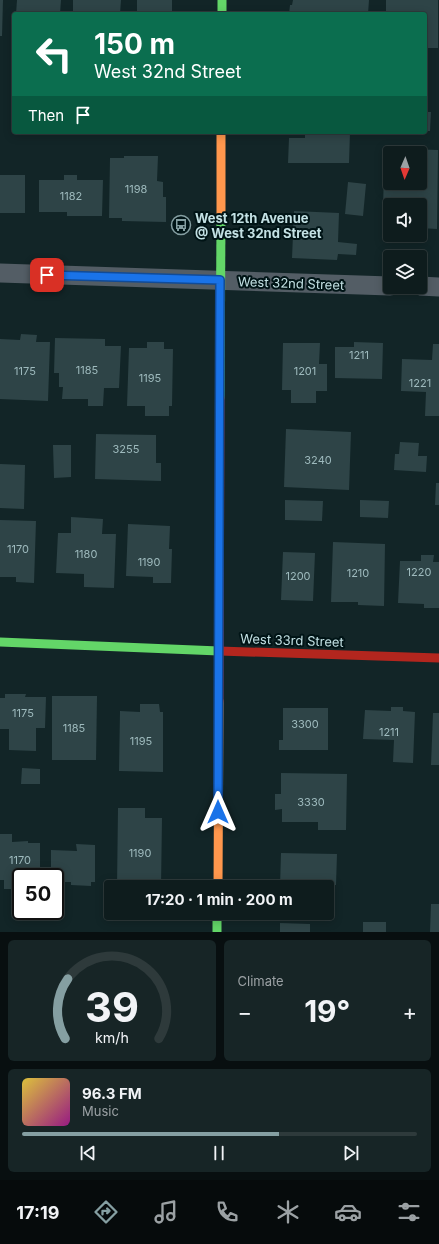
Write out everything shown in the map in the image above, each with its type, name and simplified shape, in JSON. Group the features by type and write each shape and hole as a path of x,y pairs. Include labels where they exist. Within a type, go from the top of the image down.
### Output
{"main road":[{"path":"222,0 222,12"},
{"path":"218,880 221,134"},
{"name":"West 33rd Street","path":"0,642 439,658"},
{"path":"217,920 217,932"}],"street":[{"name":"West 32nd Street","path":"0,273 383,286"},
{"path":"427,286 439,287"}],"building":[{"path":"0,0 3,0 2,36 0,36"},
{"path":"17,0 61,0 60,12 16,12"},
{"path":"73,0 121,0 120,12 73,12"},
{"path":"137,0 172,0 172,12 137,12"},
{"path":"293,0 369,0 368,12 289,12 290,5 292,5"},
{"path":"386,0 438,0 438,48 427,48 427,12 386,12"},
{"path":"427,112 431,112 430,131 427,131"},
{"path":"305,134 350,134 349,163 288,163 289,138 305,138"},
{"path":"427,150 438,150 437,229 427,228 427,198 383,198 383,190 427,190"},
{"path":"124,156 158,156 157,181 163,182 163,197 166,197 166,222 122,221 122,218 109,218 110,158 124,158"},
{"path":"0,175 25,175 25,213 0,213"},
{"path":"64,175 77,175 77,180 103,180 102,216 67,216 67,212 39,212 39,180 64,180"},
{"path":"348,182 366,184 363,216 345,214"},
{"path":"294,211 339,213 338,242 357,244 356,255 338,254 337,260 292,258"},
{"path":"21,334 37,335 36,342 50,342 48,401 0,399 0,339 20,340"},
{"path":"55,338 105,339 105,346 121,346 119,388 104,388 103,406 88,406 88,399 62,399 63,387 59,387 59,373 54,373"},
{"path":"147,342 164,342 164,349 173,349 172,406 169,406 169,416 145,416 145,406 127,406 129,348 147,348"},
{"path":"354,342 383,343 382,379 335,378 335,347 354,347"},
{"path":"283,343 320,343 319,364 327,364 327,391 316,391 316,403 291,403 291,390 282,390"},
{"path":"433,344 439,344 439,416 425,416 426,392 401,391 402,359 432,360"},
{"path":"286,429 351,432 349,490 284,487"},
{"path":"96,434 156,435 156,463 161,463 161,481 95,479"},
{"path":"400,442 419,443 418,456 427,456 426,472 394,470 395,454 399,454"},
{"path":"53,445 71,445 71,477 54,478"},
{"path":"0,464 25,465 24,509 0,508"},
{"path":"436,483 439,483 439,505 435,505"},
{"path":"285,500 323,501 322,521 285,520"},
{"path":"360,500 389,501 388,518 360,517"},
{"path":"71,517 103,519 102,534 116,534 114,588 84,587 84,574 56,573 58,533 71,533"},
{"path":"0,520 36,521 34,583 16,582 16,577 0,577"},
{"path":"128,524 170,526 169,549 172,549 171,583 153,583 153,577 126,576"},
{"path":"333,542 385,544 384,606 358,605 358,602 331,602"},
{"path":"283,552 315,553 313,601 281,600"},
{"path":"421,555 434,555 433,562 439,562 439,608 424,608 424,604 398,603 400,561 421,561"},
{"path":"5,694 26,694 25,697 46,697 45,728 36,728 36,751 9,750 9,729 0,729 0,698 5,698"},
{"path":"52,696 97,696 96,760 52,760"},
{"path":"140,704 159,704 160,712 163,712 163,772 119,771 120,711 140,712"},
{"path":"391,707 403,707 403,711 415,712 413,763 393,762 394,740 363,739 365,710 391,711"},
{"path":"283,708 328,708 328,750 279,750 279,740 283,740"},
{"path":"433,713 439,713 439,765 431,765"},
{"path":"22,768 40,769 40,784 21,784"},
{"path":"281,773 347,774 346,830 318,830 318,822 282,822 282,809 275,810 275,794 281,794"},
{"path":"118,808 145,808 145,818 162,818 161,880 117,880"},
{"path":"0,834 12,834 12,842 28,841 28,843 40,843 40,868 12,868 12,889 4,889 4,880 0,880"},
{"path":"76,844 95,845 95,882 91,882 91,886 71,885 71,882 64,882 64,868 51,868 51,850 77,851"},
{"path":"281,853 337,854 336,885 334,885 334,880 280,880"},
{"path":"431,904 439,904 439,932 430,932"},
{"path":"363,922 386,922 386,932 363,932"},
{"path":"280,923 310,924 310,932 280,932"}],"traffic: fast":[{"path":"222,0 222,12"},
{"path":"220,398 221,217"},
{"path":"0,642 219,651"},
{"path":"217,920 217,932"}],"traffic: slow":[{"path":"221,134 221,217"},
{"path":"218,880 219,701"}],"traffic: jam":[{"path":"219,701 220,398"},
{"path":"219,651 439,658"}],"place":[{"name":"West 12th Avenue @ West 32nd Street","path":"181,225"}],"route":[{"path":"47,275 220,280 218,812"}]}
